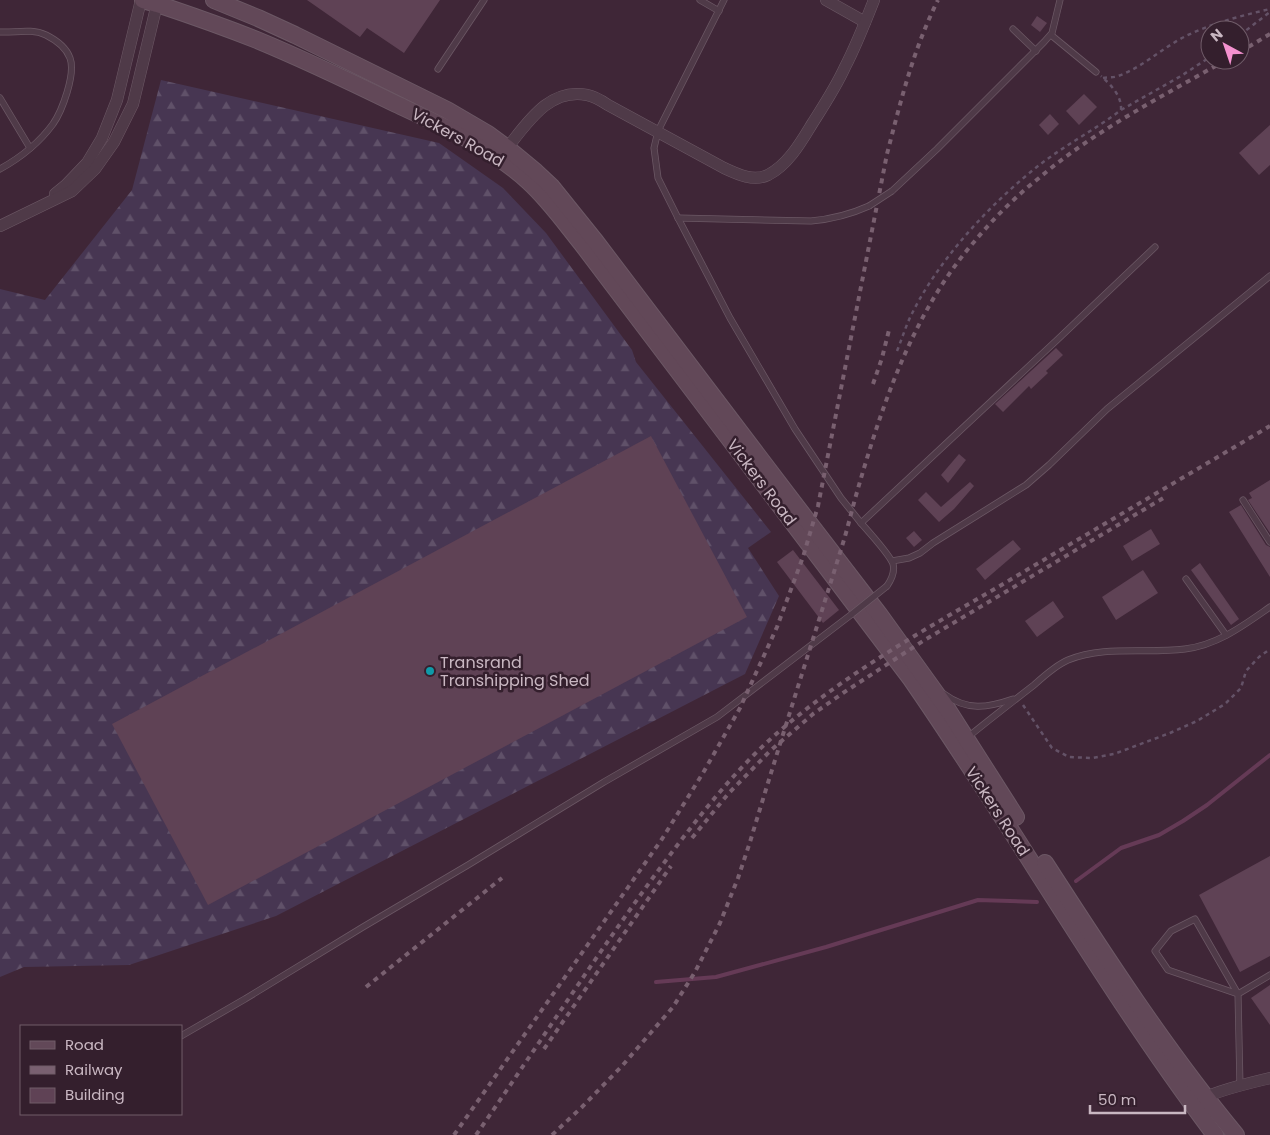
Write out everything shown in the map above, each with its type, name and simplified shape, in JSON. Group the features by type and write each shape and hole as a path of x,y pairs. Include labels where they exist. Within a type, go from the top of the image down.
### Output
{"main road":[{"name":"Vickers Road","path":"214,0 231,4 404,88 488,134 582,244 911,679 964,743"},
{"name":"Vickers Road","path":"150,1 290,54 468,140 503,153 536,172 551,186 879,614 930,685 964,743 1140,1008 1199,1102 1215,1135"},
{"name":"Vickers Road","path":"1199,1102 1236,1135"}],"street":[{"path":"826,0 865,22"},
{"path":"503,153 546,104 567,94 578,94 589,95 742,176 756,178 767,175 779,168 798,147 846,67 874,0"},
{"path":"0,226 72,191 95,169 114,142 133,104 150,1"},
{"path":"36,209 66,185 87,163 102,138 117,100 150,1"},
{"path":"1199,1102 1240,1086 1270,1078"}],"lane":[{"path":"438,69 484,0"},
{"path":"700,0 719,11"},
{"path":"182,1035 246,999 604,782 717,717 845,620 887,586 892,579 892,561 841,498 795,429 730,318 658,178 654,148 658,131 724,0"},
{"path":"678,218 811,221 831,219 869,206 892,191 1036,51 1052,33 1060,0"},
{"path":"1013,29 1036,51"},
{"path":"0,32 29,31 44,34 62,44 71,59 72,73 63,103 54,123 30,148 0,169"},
{"path":"1050,35 1096,72"},
{"path":"0,98 30,148"},
{"path":"861,523 1155,247"},
{"path":"892,561 909,558 920,553 1026,485 1107,408 1270,276"},
{"path":"1243,500 1270,542"},
{"path":"1186,578 1226,635"},
{"path":"964,743 1052,670 1067,661 1086,654 1114,651 1186,649 1212,643 1237,630 1270,607"},
{"path":"930,685 948,697 980,708 1017,698"},
{"path":"1240,1086 1238,994 1195,919 1171,931 1155,951 1168,970 1238,994 1270,975"}],"path":[{"path":"1250,27 1270,10"},
{"path":"1103,78 1116,77 1133,69 1182,38 1211,25 1270,10"},
{"path":"897,351 908,322 943,264 978,222 1009,192 1044,162 1121,110 1200,64"},
{"path":"1096,72 1120,98 1121,110"},
{"path":"1017,698 1052,748 1070,757 1092,758 1114,754 1197,720 1225,704 1241,688 1246,671 1259,657 1270,649"}],"green space":[{"path":"161,80 439,143 503,188 546,233 632,350 636,362 771,532 748,548 779,596 745,674 276,916 129,965 24,967 0,977 0,289 45,300 132,190"}],"building":[{"path":"307,0 440,0 404,53 367,28 360,37"},
{"path":"1037,16 1047,23 1040,32 1031,25"},
{"path":"1084,94 1097,107 1079,125 1066,111"},
{"path":"1050,114 1059,124 1048,135 1039,125"},
{"path":"1270,125 1270,165 1259,175 1239,153"},
{"path":"1056,348 1063,355 1046,371 1048,373 1031,389 1029,386 1003,412 995,404"},
{"name":"Transrand Transhipping Shed","path":"651,436 747,617 208,905 112,724"},
{"path":"959,454 966,460 948,483 941,475"},
{"path":"1270,480 1270,533 1248,500 1252,498 1249,493"},
{"path":"970,482 974,486 954,509 939,522 918,500 926,492 941,507"},
{"path":"1241,505 1266,545 1270,547 1270,577 1229,512"},
{"path":"1151,529 1160,544 1132,561 1123,546"},
{"path":"914,531 922,540 914,547 906,538"},
{"path":"1013,540 1021,549 985,580 976,569"},
{"path":"793,550 839,610 823,623 777,562"},
{"path":"1200,563 1239,619 1231,625 1191,570"},
{"path":"1143,570 1158,593 1116,620 1102,597"},
{"path":"1053,601 1064,617 1037,637 1025,621"},
{"path":"1270,856 1270,956 1240,972 1199,895"},
{"path":"1270,985 1270,1025 1251,998"}],"waterway":[{"path":"1076,881 1121,848 1159,835 1183,821 1207,805 1270,755"},
{"path":"656,982 716,977 826,947 978,900 1037,902"}],"railway":[{"path":"454,1135 662,839 740,708 777,627 803,557 818,506 887,154 915,56 938,0"},
{"path":"1250,46 1270,34"},
{"path":"552,1135 622,1066 673,1007 695,972 720,923 750,842 843,543 877,426 902,361 934,298 952,269 981,233 1039,178 1060,161 1106,130 1208,70"},
{"path":"873,384 889,330"},
{"path":"476,1135 652,879 719,793 764,745 818,700 876,660 1270,426"},
{"path":"692,838 728,794 770,751 813,714 923,641 1165,497"},
{"path":"544,1049 671,866"},
{"path":"366,987 502,878"}],"place":[{"name":"Transrand Transhipping Shed","path":"430,671"}]}
